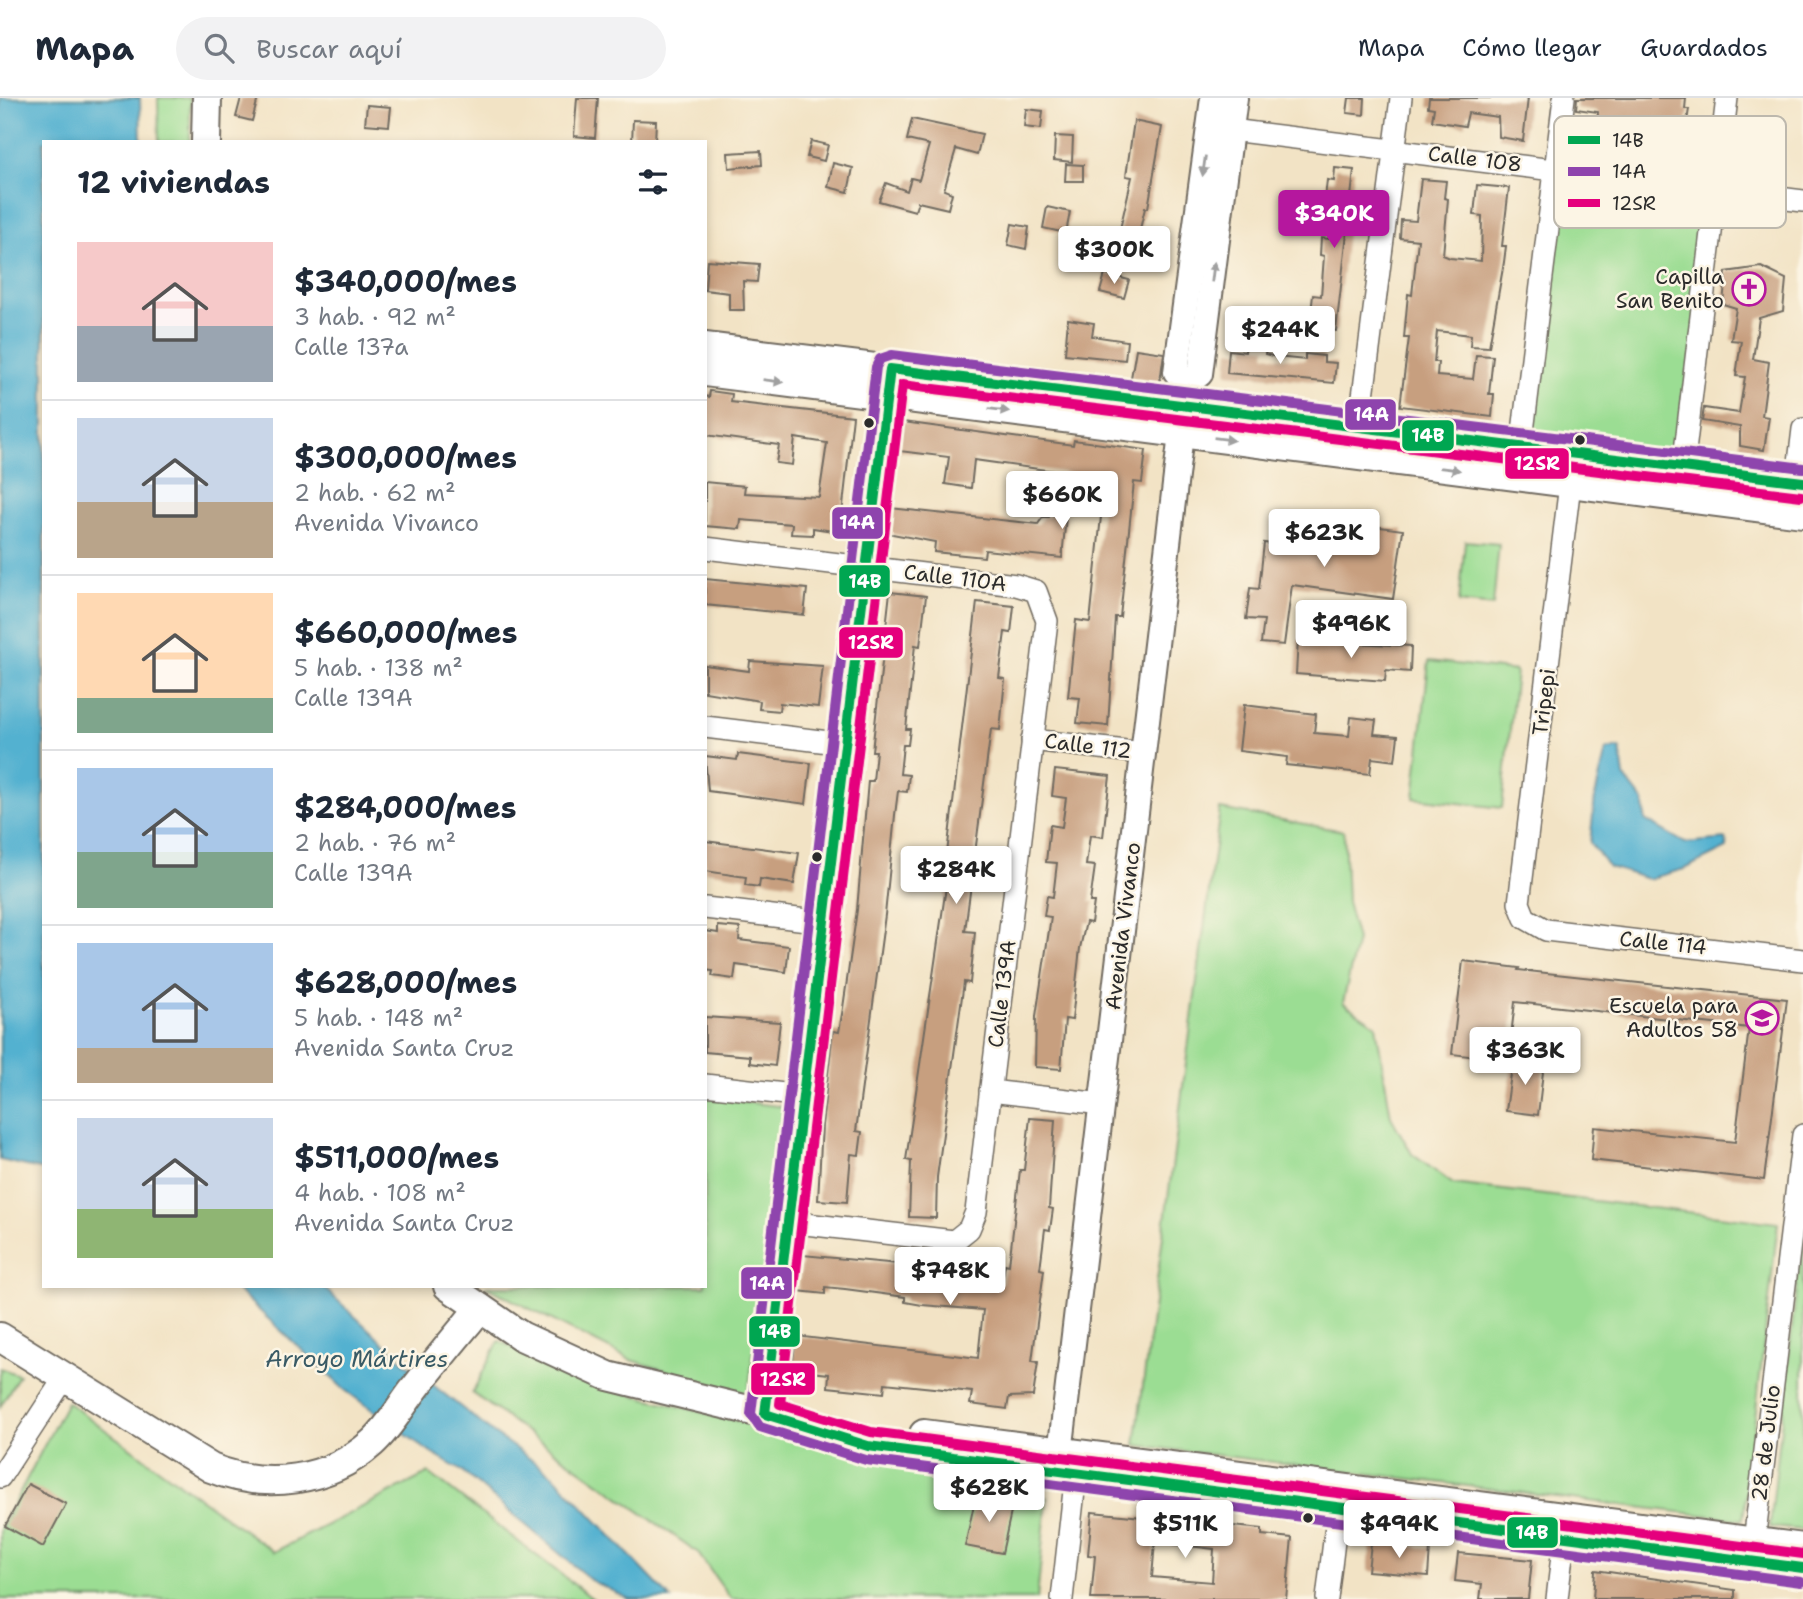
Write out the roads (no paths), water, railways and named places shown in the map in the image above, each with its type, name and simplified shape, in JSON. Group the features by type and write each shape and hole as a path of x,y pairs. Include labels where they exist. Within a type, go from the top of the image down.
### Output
{"main road":[{"path":"206,140 207,98"},
{"path":"707,347 888,383 1181,434 1798,513"},
{"path":"707,372 888,383 1187,394 1359,428 1800,481"},
{"path":"452,1288 521,1336 608,1376 765,1414 1338,1508 1803,1569"},
{"path":"0,1337 211,1468 236,1479 265,1482 295,1479 324,1471 373,1442 480,1308"},
{"path":"1065,1465 1803,1548"}],"street":[{"name":"Avenida Vivanco","path":"1187,394 1176,372 1213,98"},
{"name":"Avenida Vivanco","path":"1062,1599 1065,1465 1102,1104 1181,434 1187,394 1200,374 1235,98"},
{"path":"1359,428 1401,98"},
{"path":"1562,116 1564,98"},
{"path":"1725,116 1727,98"},
{"name":"Calle 108","path":"1231,130 1554,169"},
{"path":"1521,448 1554,177"},
{"path":"1683,468 1711,228"},
{"path":"765,1414 888,383"},
{"path":"1798,513 1803,429"},
{"name":"Tripepi","path":"1525,918 1520,903 1570,484"},
{"name":"Calle 110A","path":"707,548 1016,585 1036,592"},
{"name":"Calle 139A","path":"788,1222 954,1241 969,1229 976,1212 1047,621 1036,592"},
{"path":"707,727 845,744"},
{"name":"Calle 112","path":"1032,740 1143,753"},
{"path":"707,908 824,922"},
{"name":"Calle 114","path":"1525,918 1546,930 1803,960"},
{"path":"707,1085 803,1096"},
{"path":"990,1090 1102,1104"},
{"name":"28 de Julio","path":"1754,1542 1803,1135"},
{"path":"0,1477 65,1377"},
{"path":"1327,1599 1338,1508"},
{"path":"1557,1599 1564,1538"}],"water":[{"path":"0,98 140,98 141,140 42,140 42,1170 0,1160"},
{"path":"1620,748 1624,776 1644,802 1645,820 1685,843 1726,839 1727,848 1684,869 1648,879 1609,867 1590,843 1595,797 1606,750"},
{"name":"Arroyo Mártires","path":"235,1288 324,1288 403,1361 492,1432 553,1475 671,1599 629,1599 592,1581 462,1471 431,1453 345,1390"}],"place":[{"name":"Capilla San Benito","path":"1749,289"},
{"name":"Escuela para Adultos 58","path":"1762,1018"}]}
